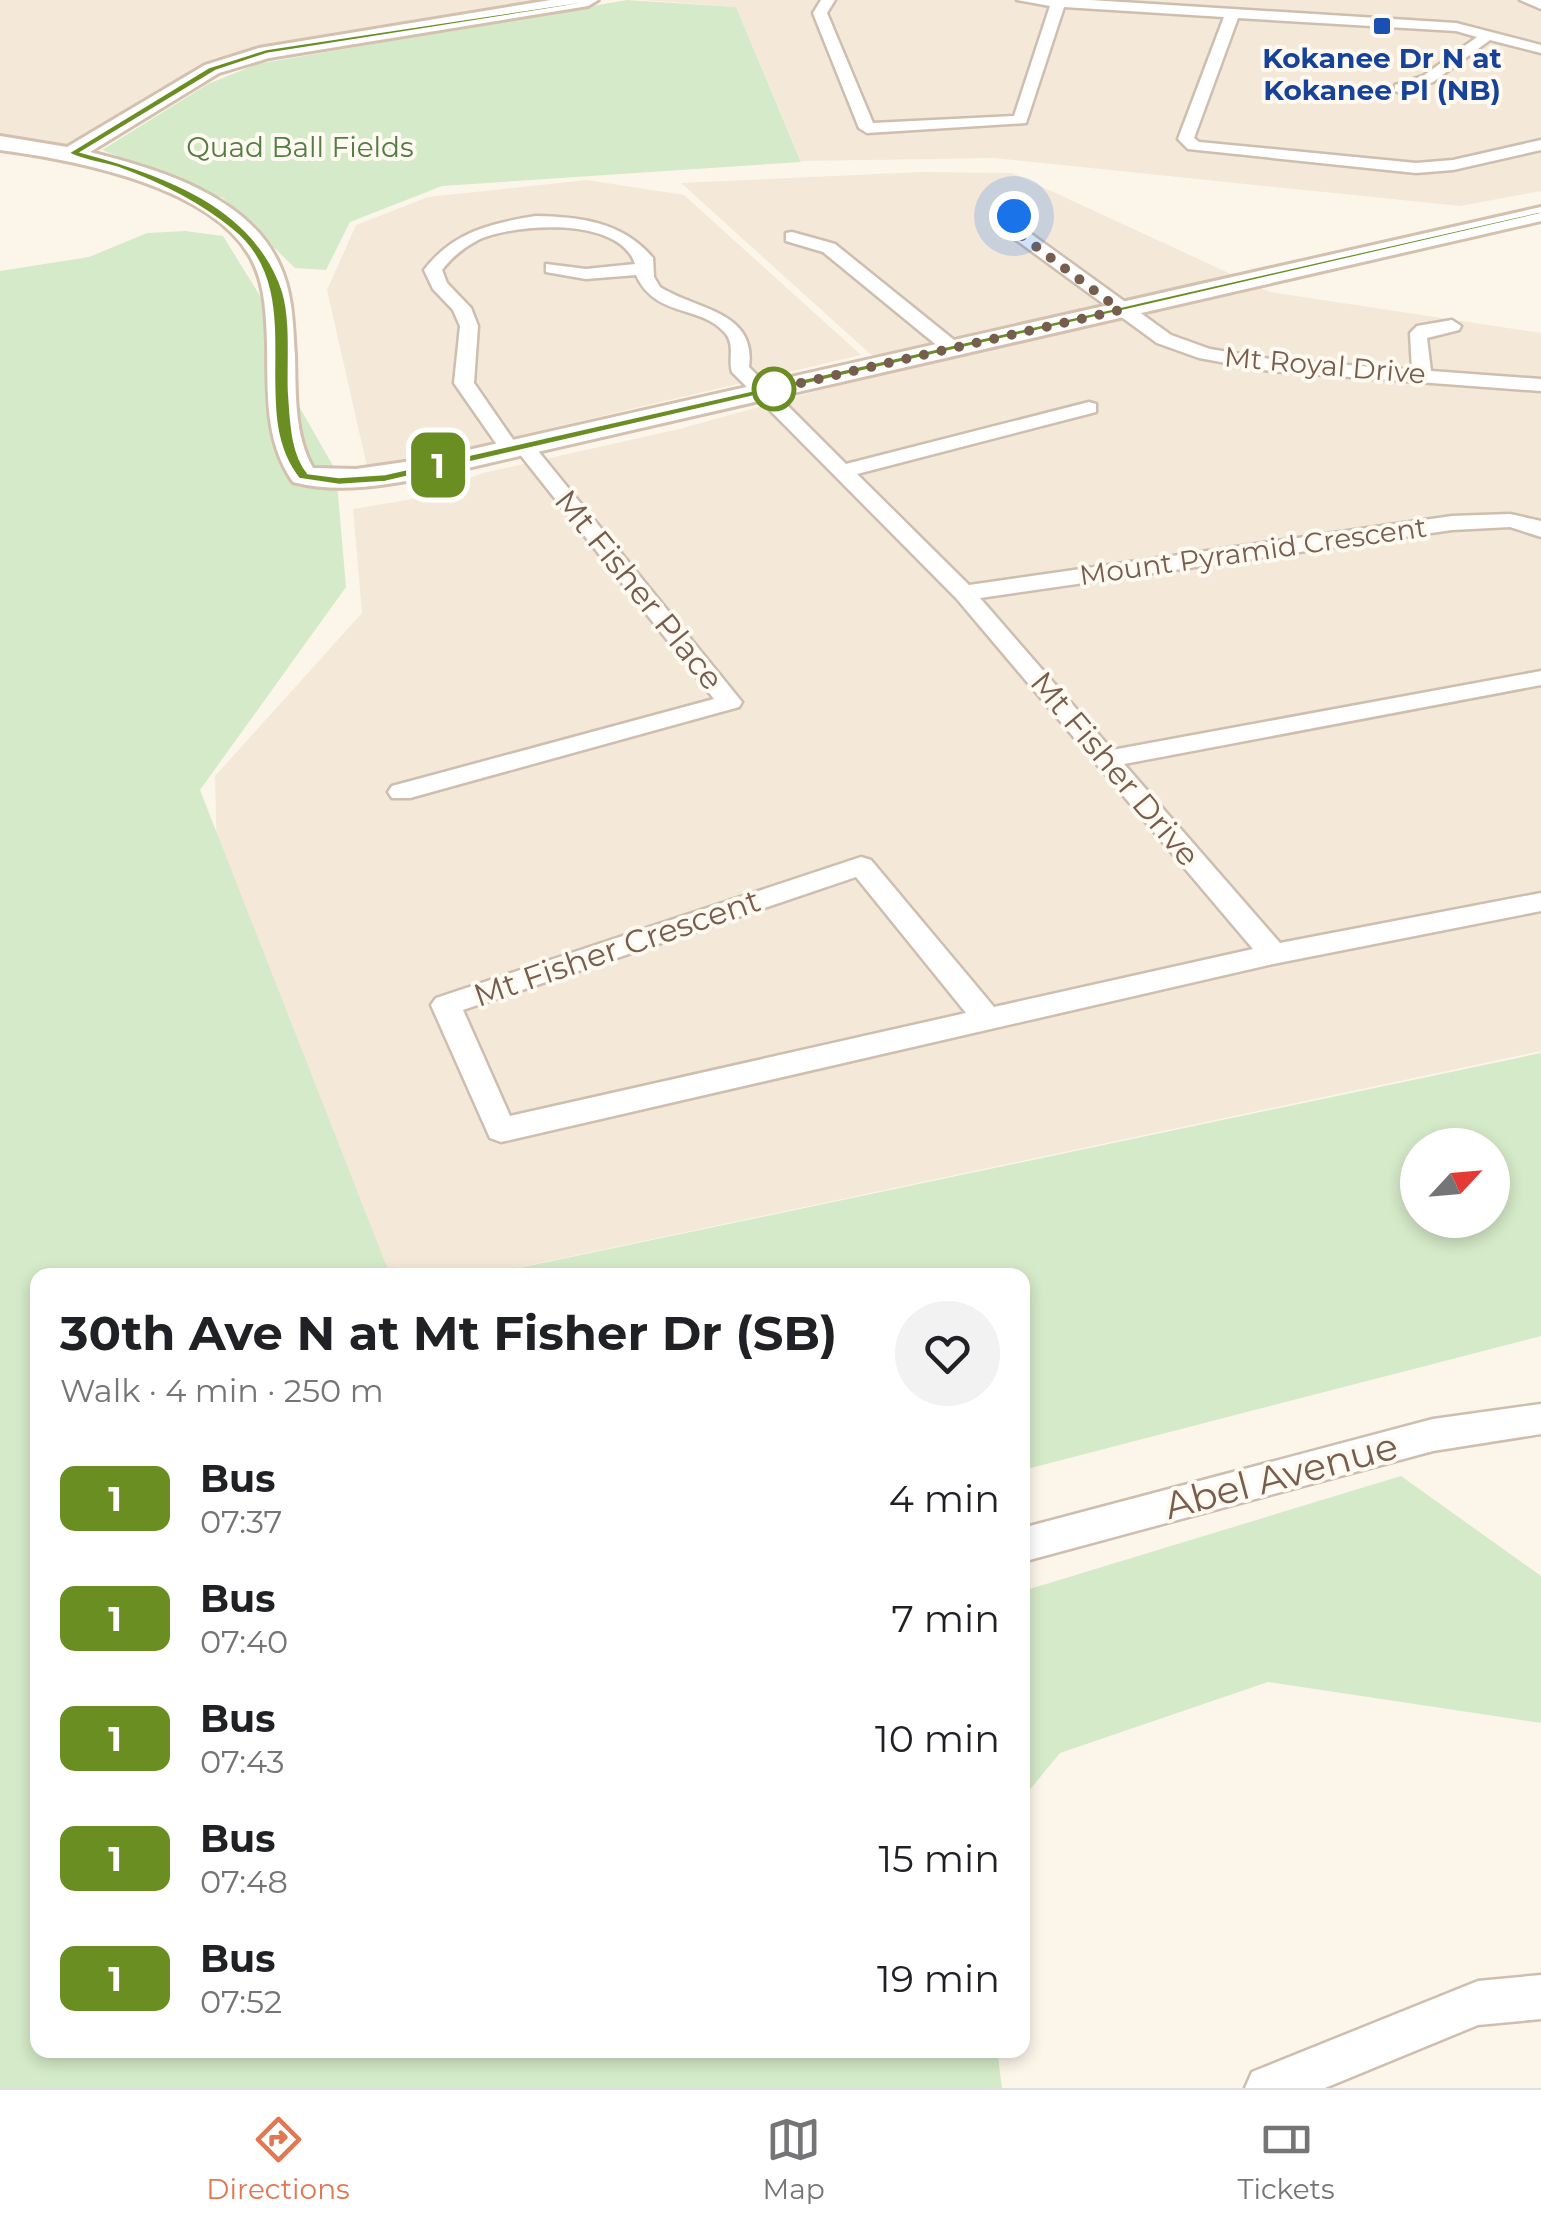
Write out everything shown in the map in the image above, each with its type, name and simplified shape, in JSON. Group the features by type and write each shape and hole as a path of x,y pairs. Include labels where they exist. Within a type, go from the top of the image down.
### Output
{"street":[{"path":"73,153 212,69 236,60 588,0"},
{"path":"828,0 820,13 868,128 1020,120 1059,2"},
{"path":"1024,0 1456,27 1541,49"},
{"path":"1526,0 1541,5"},
{"path":"1232,14 1186,139 1194,146 1416,168 1454,165 1541,145"},
{"path":"1400,88 1428,79 1491,33"},
{"path":"0,143 73,153 122,166 198,199 240,230 260,252 278,295 284,411 292,463 304,476 339,481 385,478 1541,214"},
{"name":"Mt Royal Drive","path":"1014,216 1014,230 1120,310 1164,339 1206,354 1270,365 1422,373 1541,385"},
{"path":"516,447 464,383 469,326 462,308 439,285 433,270 440,255 459,240 509,225 571,223 610,232 637,246 644,258 642,269 586,274 552,268"},
{"path":"792,237 829,248 952,348"},
{"name":"Mt Fisher Drive","path":"642,269 650,286 666,300 732,329 741,343 739,368 964,593 1273,954"},
{"path":"1422,373 1417,337 1424,330 1452,326"},
{"path":"842,471 1089,408"},
{"name":"Mt Fisher Place","path":"401,792 730,702 516,447"},
{"name":"Mount Pyramid Crescent","path":"964,593 1452,522 1502,521 1541,530"},
{"path":"1107,759 1541,678"},
{"name":"Mt Fisher Crescent","path":"987,1020 861,866 446,1005 502,1130 987,1020 1273,954"},
{"path":"1273,954 1541,902"},
{"name":"Abel Avenue","path":"1030,1543 1433,1435 1541,1418"},
{"path":"1268,2088 1478,2003 1541,1997"}],"shaded area":[{"path":"0,0 560,0 212,61 48,156 0,149"},
{"path":"642,0 1541,0 1541,191 1460,206 994,158 801,161 736,7"},
{"path":"921,172 1012,173 1270,292 1541,333 1541,1051 516,1268 383,1268 217,864 215,776 362,613 353,509 413,499 483,473 679,429 893,370 868,352 681,183"},
{"path":"587,180 684,195 861,355 368,471 327,290 356,225 428,197"}],"green space":[{"name":"Quad Ball Fields","path":"627,0 736,7 801,162 442,186 350,222 326,270 295,268 223,198 102,150 208,84 257,64"},
{"path":"185,231 223,236 262,299 280,373 336,471 346,587 200,790 387,1268 30,1268 30,2058 998,2058 1002,2088 0,2088 0,271 89,257 147,233"},
{"path":"1541,1053 1541,1336 1030,1468 1030,1268 519,1268"},
{"path":"1401,1476 1541,1576 1541,1723 1268,1682 1060,1753 1030,1789 1030,1589"}],"bus line":[{"name":"1","path":"588,0 236,60 212,69 73,153 122,166 198,199 240,230 260,252 278,295 284,411 292,463 304,476 339,481 385,478 1541,214"}],"place":[{"name":"Kokanee Dr N at Kokanee Pl (NB)","path":"1382,26"}],"route":[{"path":"774,389 770,390 1120,310 1014,230 1014,216"}]}
